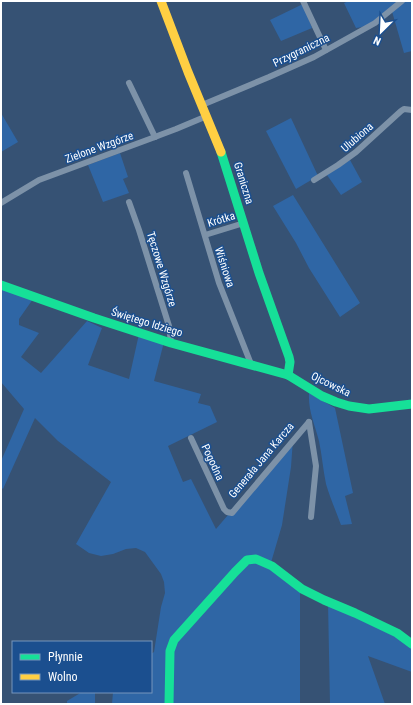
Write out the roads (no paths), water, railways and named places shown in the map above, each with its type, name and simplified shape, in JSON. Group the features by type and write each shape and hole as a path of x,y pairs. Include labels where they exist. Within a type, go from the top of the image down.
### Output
{"street":[{"name":"Graniczna","path":"161,1 219,145 259,272 289,357 290,362 288,375"},
{"path":"304,1 326,50"},
{"name":"Przygraniczna","path":"202,105 269,77 326,50 375,23 402,1"},
{"path":"129,83 155,138"},
{"name":"Ulubiona","path":"314,180 338,166 356,152 401,111 404,109 412,110"},
{"name":"Zielone Wzgórze","path":"1,203 39,180 155,138 207,116"},
{"name":"Wiśniowa","path":"186,173 219,283 251,364"},
{"name":"Tęczowe Wzgórze","path":"129,202 169,326 171,343"},
{"name":"Krótka","path":"205,235 244,223"},
{"name":"Świętego Idziego","path":"1,284 94,318 171,343 288,375"},
{"name":"Ojcowska","path":"288,375 322,396 349,406 369,409 412,404"},
{"name":"Generała Jana Karcza","path":"232,513 309,422 316,466 311,517"},
{"name":"Pogodna","path":"191,438 224,509 227,512 232,513"},
{"path":"169,704 170,651 174,640 247,560 256,559 272,566 302,589 397,633 412,644"}]}
